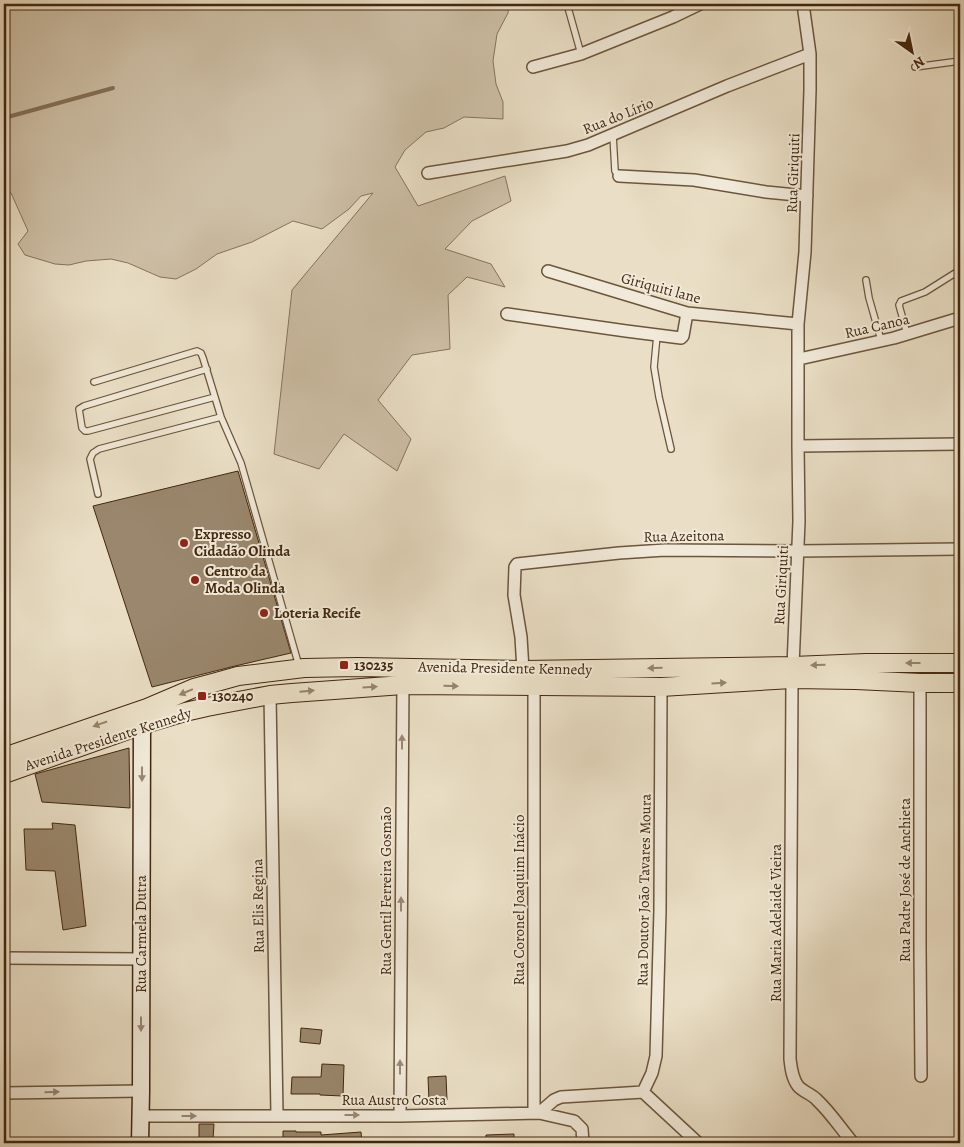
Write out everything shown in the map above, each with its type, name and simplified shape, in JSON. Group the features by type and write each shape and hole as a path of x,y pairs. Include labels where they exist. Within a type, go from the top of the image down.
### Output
{"main road":[{"name":"Avenida Presidente Kennedy","path":"4,774 142,725 207,707 270,695 403,685 661,687 866,663 960,663"},
{"name":"Avenida Presidente Kennedy","path":"4,757 147,708 194,688 238,676 300,668 404,667 792,673 920,684 960,683"}],"street":[{"path":"534,67 581,54 700,4"},
{"name":"Rua Giriquiti","path":"792,673 799,521 798,324 805,252 810,90 810,54 803,4"},
{"name":"Rua do Lírio","path":"428,173 567,151 588,145 810,54"},
{"path":"619,176 694,180 766,192 807,196"},
{"name":"Giriquiti lane","path":"548,271 687,314 798,324"},
{"path":"507,314 681,338 687,314"},
{"name":"Rua Canoa","path":"799,352 881,340 960,318"},
{"path":"798,446 960,444"},
{"name":"Rua Azeitona","path":"523,670 521,637 514,595 515,568 519,563 665,550 960,549"},
{"name":"Rua Gentil Ferreira Gosmão","path":"400,1116 404,667"},
{"name":"Rua Maria Adelaide Vieira","path":"792,673 791,1066 798,1085 816,1098 853,1143"},
{"name":"Rua Padre José de Anchieta","path":"920,684 921,1076"},
{"name":"Rua Coronel Joaquim Inácio","path":"534,687 536,1113"},
{"name":"Rua Doutor João Tavares Moura","path":"643,1092 652,1073 656,1056 660,910 661,687"},
{"name":"Rua Elis Regina","path":"270,695 277,1115"},
{"name":"Rua Carmela Dutra","path":"140,1143 142,725"},
{"path":"4,958 141,960"},
{"path":"4,1093 141,1091"},
{"path":"536,1113 561,1097 643,1092 698,1143"},
{"name":"Rua Austro Costa","path":"140,1116 400,1116 536,1113 574,1120 582,1129 583,1143"}],"lane":[{"path":"567,4 581,54"},
{"path":"915,67 960,61"},
{"path":"612,135 615,171 619,176"},
{"path":"907,334 899,306 901,301 925,292 960,270"},
{"path":"866,280 881,340"},
{"path":"657,335 654,367 671,449"},
{"path":"94,382 197,351 201,353 208,369 221,417 242,463 300,668"},
{"path":"208,369 84,406 79,410 82,428 88,431 215,397"},
{"path":"98,494 90,459 93,453 99,449 221,417"}],"shaded area":[{"path":"4,4 509,4 508,13 497,34 493,61 496,84 503,102 503,119 464,117 444,128 426,132 405,150 395,167 418,206 505,176 511,201 472,221 445,249 491,264 505,287 467,277 448,295 450,349 412,355 378,400 411,439 397,471 344,434 319,469 274,454 292,290 373,193 361,196 349,209 322,229 293,221 252,242 217,254 196,269 176,279 160,277 128,263 111,259 86,261 69,265 55,264 25,255 18,244 28,231 11,193 4,191"}],"building":[{"name":"Centro da Moda Olinda","path":"238,471 291,653 152,687 93,506"},
{"path":"129,748 130,808 42,802 35,774"},
{"path":"52,823 75,825 86,926 63,930 55,871 26,870 24,829 53,829"},
{"path":"301,1028 322,1030 320,1044 300,1042"},
{"path":"322,1064 344,1065 343,1096 291,1094 292,1077 321,1077"},
{"path":"446,1076 447,1100 429,1101 428,1077"},
{"path":"199,1124 214,1124 213,1139 199,1139"},
{"path":"283,1131 321,1132 321,1135 361,1132 362,1143 283,1143"},
{"path":"514,1134 514,1143 486,1143 486,1135"}],"waterway":[{"path":"4,118 113,88"}],"place":[{"name":"Expresso Cidadão Olinda","path":"184,543"},
{"name":"Centro da Moda Olinda","path":"195,580"},
{"name":"Loteria Recife","path":"264,613"},
{"name":"130235","path":"344,665"},
{"name":"130240","path":"202,696"}]}
